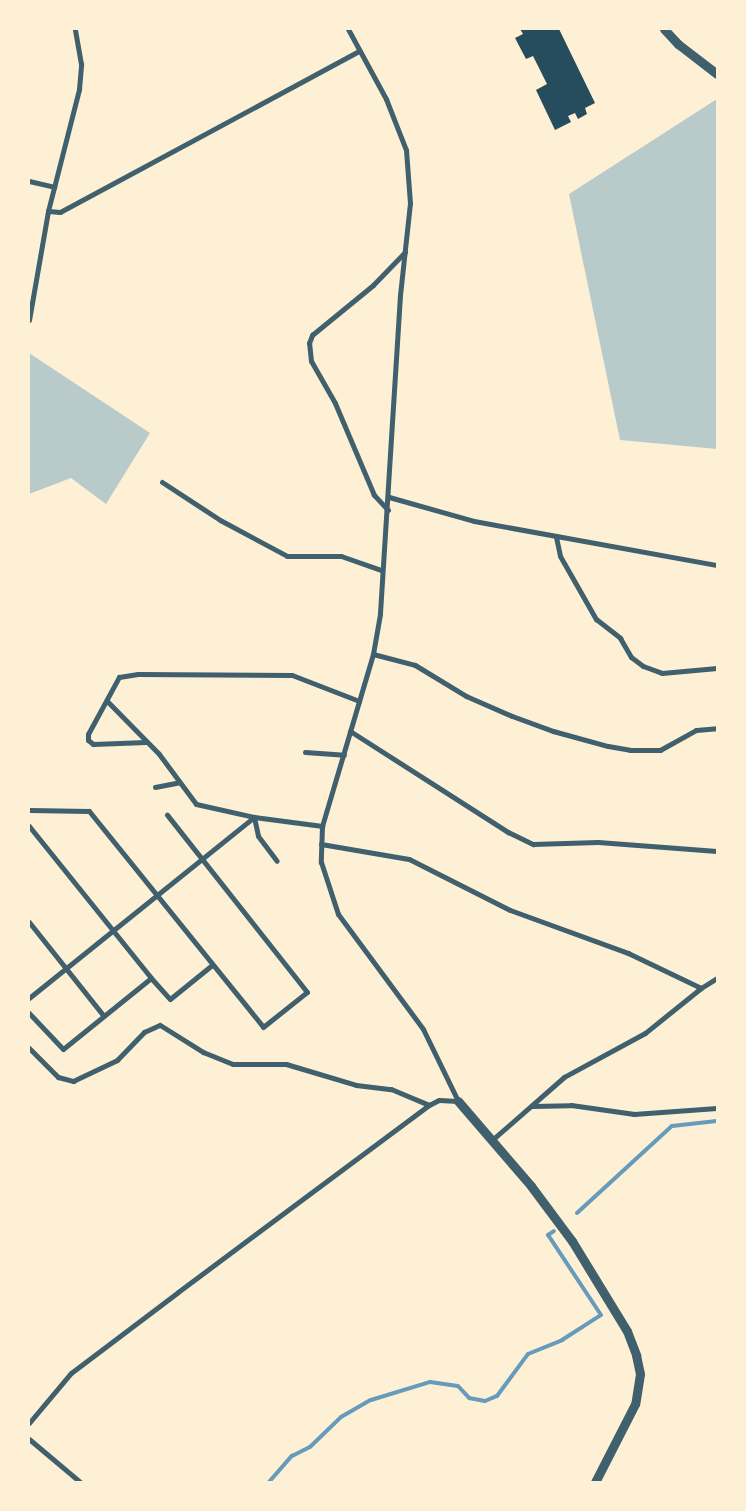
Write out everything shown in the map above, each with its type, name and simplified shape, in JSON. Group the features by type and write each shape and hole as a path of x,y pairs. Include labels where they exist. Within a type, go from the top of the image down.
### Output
{"street":[{"path":"29,320 48,211 79,90 81,64 75,29"},
{"path":"348,29 386,98 406,150 410,203 396,350 390,497 381,570 380,614 373,654 322,826 321,862 338,914 423,1029 458,1102 492,1140 572,1241 627,1331 636,1355 640,1374 635,1404 595,1482"},
{"path":"664,29 678,44 717,74"},
{"path":"48,211 60,212 359,51"},
{"path":"29,181 54,186"},
{"path":"388,510 374,494 335,403 311,361 309,343 312,334 373,285 405,252"},
{"path":"162,482 220,520 287,556 341,556 381,570"},
{"path":"390,497 474,521 556,537 670,554 717,565"},
{"path":"556,537 560,556 596,619 620,638 631,657 643,666 662,672 717,668"},
{"path":"373,654 415,665 466,696 512,716 553,731 608,746 630,750 660,750 696,730 717,728"},
{"path":"146,742 93,744 88,740 88,734 119,677 156,674 292,675 359,701"},
{"path":"107,701 146,742 196,804 254,817 322,826"},
{"path":"350,731 508,832 533,844 598,842 717,851"},
{"path":"305,752 344,755"},
{"path":"155,787 180,782"},
{"path":"29,810 89,811 263,1027 307,992 203,858 167,815"},
{"path":"29,998 65,967 254,817"},
{"path":"254,817 258,836 277,861"},
{"path":"29,826 170,999 212,965"},
{"path":"321,844 409,859 510,910 628,952 702,988"},
{"path":"29,922 104,1016"},
{"path":"29,1012 63,1049 151,978"},
{"path":"492,1140 532,1106 544,1092 564,1077 645,1033 717,978"},
{"path":"29,1048 58,1076 73,1081 117,1060 144,1032 160,1026 203,1052 233,1064 286,1064 356,1085 391,1089 429,1105"},
{"path":"29,1423 71,1373 429,1105 439,1100 458,1102"},
{"path":"532,1106 571,1105 634,1114 717,1108"},
{"path":"29,1439 80,1482"}],"shaded area":[{"path":"717,99 717,449 620,440 569,194"},
{"path":"29,353 150,433 106,504 71,478 29,494"}],"building":[{"path":"520,29 559,29 595,103 585,108 587,114 578,119 575,113 568,116 571,122 555,130 536,90 547,84 533,56 526,59 515,38 523,34"}],"waterway":[{"path":"577,1213 672,1126 717,1121"},
{"path":"269,1482 292,1456 310,1447 341,1417 371,1400 430,1382 458,1386 469,1398 485,1401 497,1396 528,1354 562,1340 601,1315 548,1235 554,1231"}]}
